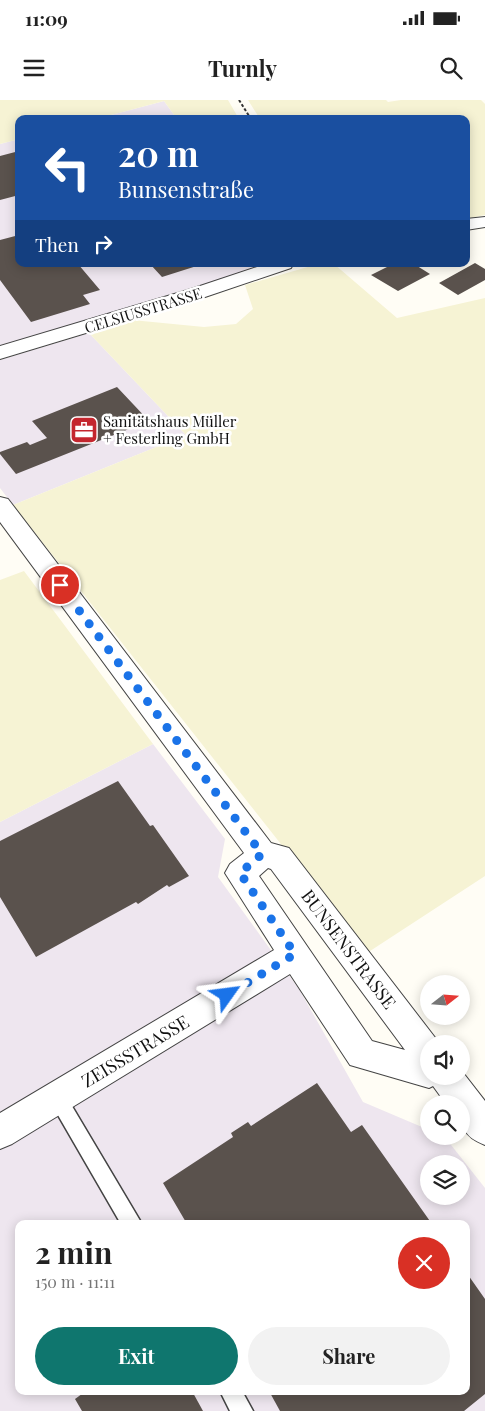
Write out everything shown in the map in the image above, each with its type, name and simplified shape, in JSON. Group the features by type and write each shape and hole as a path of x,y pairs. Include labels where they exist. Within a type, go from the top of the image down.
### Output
{"street":[{"path":"470,224 485,222"},
{"name":"CELSIUSSTRASSE","path":"0,353 198,293 275,267"},
{"path":"0,505 262,854 240,873 362,1054 420,1068"},
{"name":"BUNSENSTRASSE","path":"262,854 279,857 420,1048"},
{"name":"ZEISSSTRASSE","path":"0,1132 295,954"},
{"name":"BUNSENSTRASSE","path":"449,1085 485,1128"}],"lane":[{"path":"57,1097 130,1220"},
{"path":"232,1395 242,1411"}],"path":[{"path":"240,100 249,115"}],"shaded area":[{"path":"0,100 228,100 237,115 174,115 164,101 111,115 15,115 15,140 0,144"},
{"path":"248,100 386,100 388,102 401,100 481,100 485,104 485,215 470,218 470,115 257,115"},
{"path":"164,101 174,115 111,115"},
{"path":"15,140 15,267 263,267 0,346 0,144"},
{"path":"308,267 338,267 397,318 485,298 485,876 367,953 13,505 186,435 89,333 132,320 204,327 236,324 253,309 245,285"},
{"path":"89,333 186,435 13,505 0,488 0,360"},
{"path":"24,571 153,744 0,822 0,580"},
{"path":"153,744 225,839 218,877 299,989 363,1102 420,1126 420,1145 451,1145 459,1155 420,1155 420,1205 470,1205 470,1169 485,1188 485,1411 0,1411 0,822"}],"building":[{"path":"15,152 15,196 0,200 0,156"},
{"path":"15,236 15,267 81,267 100,290 83,295 90,304 31,322 0,280 0,240"},
{"path":"475,263 485,269 485,280 458,295 439,283 470,267"},
{"path":"153,267 194,267 162,277"},
{"path":"387,267 419,267 430,274 398,291 371,275"},
{"name":"Sanitätshaus Müller + Festerling GmbH","path":"117,387 149,421 16,474 0,454 0,452 27,442 30,445 47,438 32,421"},
{"path":"118,781 150,826 153,825 189,876 169,887 167,885 138,904 136,902 36,957 0,897 0,841"},
{"path":"317,1083 351,1132 362,1125 429,1220 185,1220 163,1183 233,1137 231,1133 248,1122 251,1126"},
{"path":"470,1278 485,1299 485,1394 464,1411 280,1411 271,1395 470,1395"},
{"path":"80,1395 194,1395 203,1411 82,1411 75,1399"}],"place":[{"name":"Sanitätshaus Müller + Festerling GmbH","path":"84,430"}],"route":[{"path":"60,585 262,854 240,873 295,954 227,995"}]}
